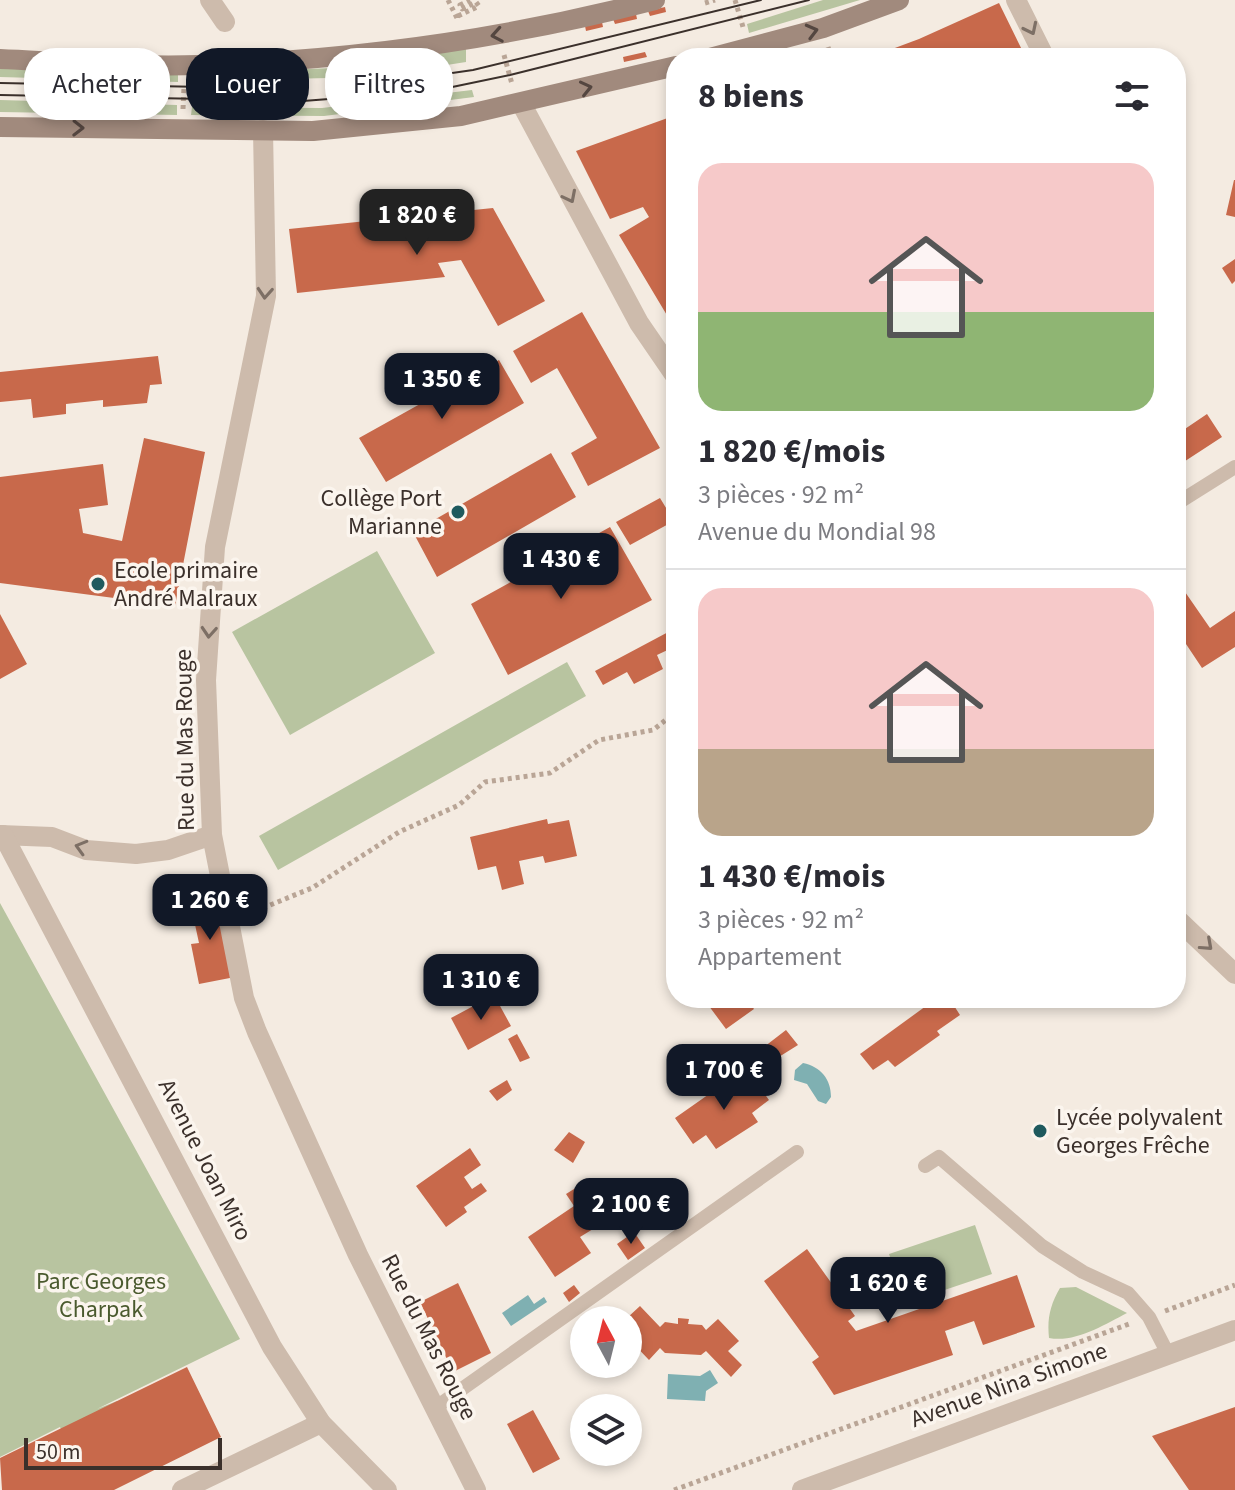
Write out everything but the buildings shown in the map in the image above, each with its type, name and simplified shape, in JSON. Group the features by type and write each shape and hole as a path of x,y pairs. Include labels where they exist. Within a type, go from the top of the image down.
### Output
{"main road":[{"path":"0,59 183,65 336,58 559,25 655,0"},
{"path":"748,48 823,28 899,0"},
{"path":"0,127 313,131 461,116 517,94 666,68"}],"street":[{"path":"210,0 225,22"},
{"path":"1016,0 1040,48"},
{"path":"517,94 639,323 666,362"},
{"name":"Rue du Mas Rouge","path":"263,130 266,296 215,547 206,680 212,835 244,998 257,1032 358,1255 476,1490"},
{"path":"2,835 52,837 86,850 136,854 168,850 212,835"},
{"name":"Avenue Joan Miro","path":"2,835 272,1347 321,1423 387,1490"},
{"path":"1186,927 1235,974"},
{"name":"Avenue Nina Simone","path":"802,1490 1235,1330"},
{"path":"182,1490 321,1423"}],"lane":[{"path":"1186,498 1235,467"},
{"path":"435,1408 797,1152"},
{"path":"925,1166 939,1157 1042,1246 1083,1272 1128,1293 1149,1317 1168,1354"}],"path":[{"path":"451,1 456,15 479,6 476,2 462,9 460,5 470,0"},
{"path":"705,3 715,0"},
{"path":"735,0 744,29 735,30"},
{"path":"503,50 517,94"},
{"path":"183,65 183,131"},
{"path":"227,908 247,915 282,902 340,872 399,832 459,805 485,782 550,773 599,740 653,730 666,720"},
{"path":"674,1490 1235,1285"}],"green space":[{"path":"823,0 860,0 749,33 747,24"},
{"path":"466,48 466,62 453,64 453,51"},
{"path":"0,67 24,68 24,78 0,77"},
{"path":"325,68 325,78 309,78 309,69"},
{"path":"170,72 178,72 178,82 170,82"},
{"path":"472,90 474,97 453,100 453,92"},
{"path":"0,100 24,101 24,112 0,112"},
{"path":"170,105 177,105 177,115 170,115"},
{"path":"309,108 325,108 325,116 309,116"},
{"path":"377,551 435,653 290,735 232,632"},
{"path":"567,662 586,696 278,870 259,836"},
{"name":"Parc Georges Charpak","path":"0,903 240,1339 97,1409 117,1401 142,1453 86,1481 60,1427 0,1457"},
{"path":"975,1225 992,1274 906,1303 889,1254"},
{"path":"1076,1287 1127,1313 1079,1335 1049,1338 1050,1312 1060,1288"}],"water":[{"path":"803,1063 815,1067 827,1079 831,1097 826,1104 818,1101 807,1084 794,1080 795,1070"},
{"path":"528,1295 534,1304 544,1297 547,1302 511,1326 502,1313"},
{"path":"710,1370 718,1383 706,1391 705,1401 667,1399 668,1374 700,1376"}],"tram line":[{"path":"453,73 761,0"},
{"path":"0,95 303,101 433,91 510,75 809,0"},
{"path":"0,83 186,87"}],"place":[{"name":"Collège Port Marianne","path":"458,512"},
{"name":"Ecole primaire André Malraux","path":"98,584"},
{"name":"Lycée polyvalent Georges Frêche","path":"1040,1131"}]}
